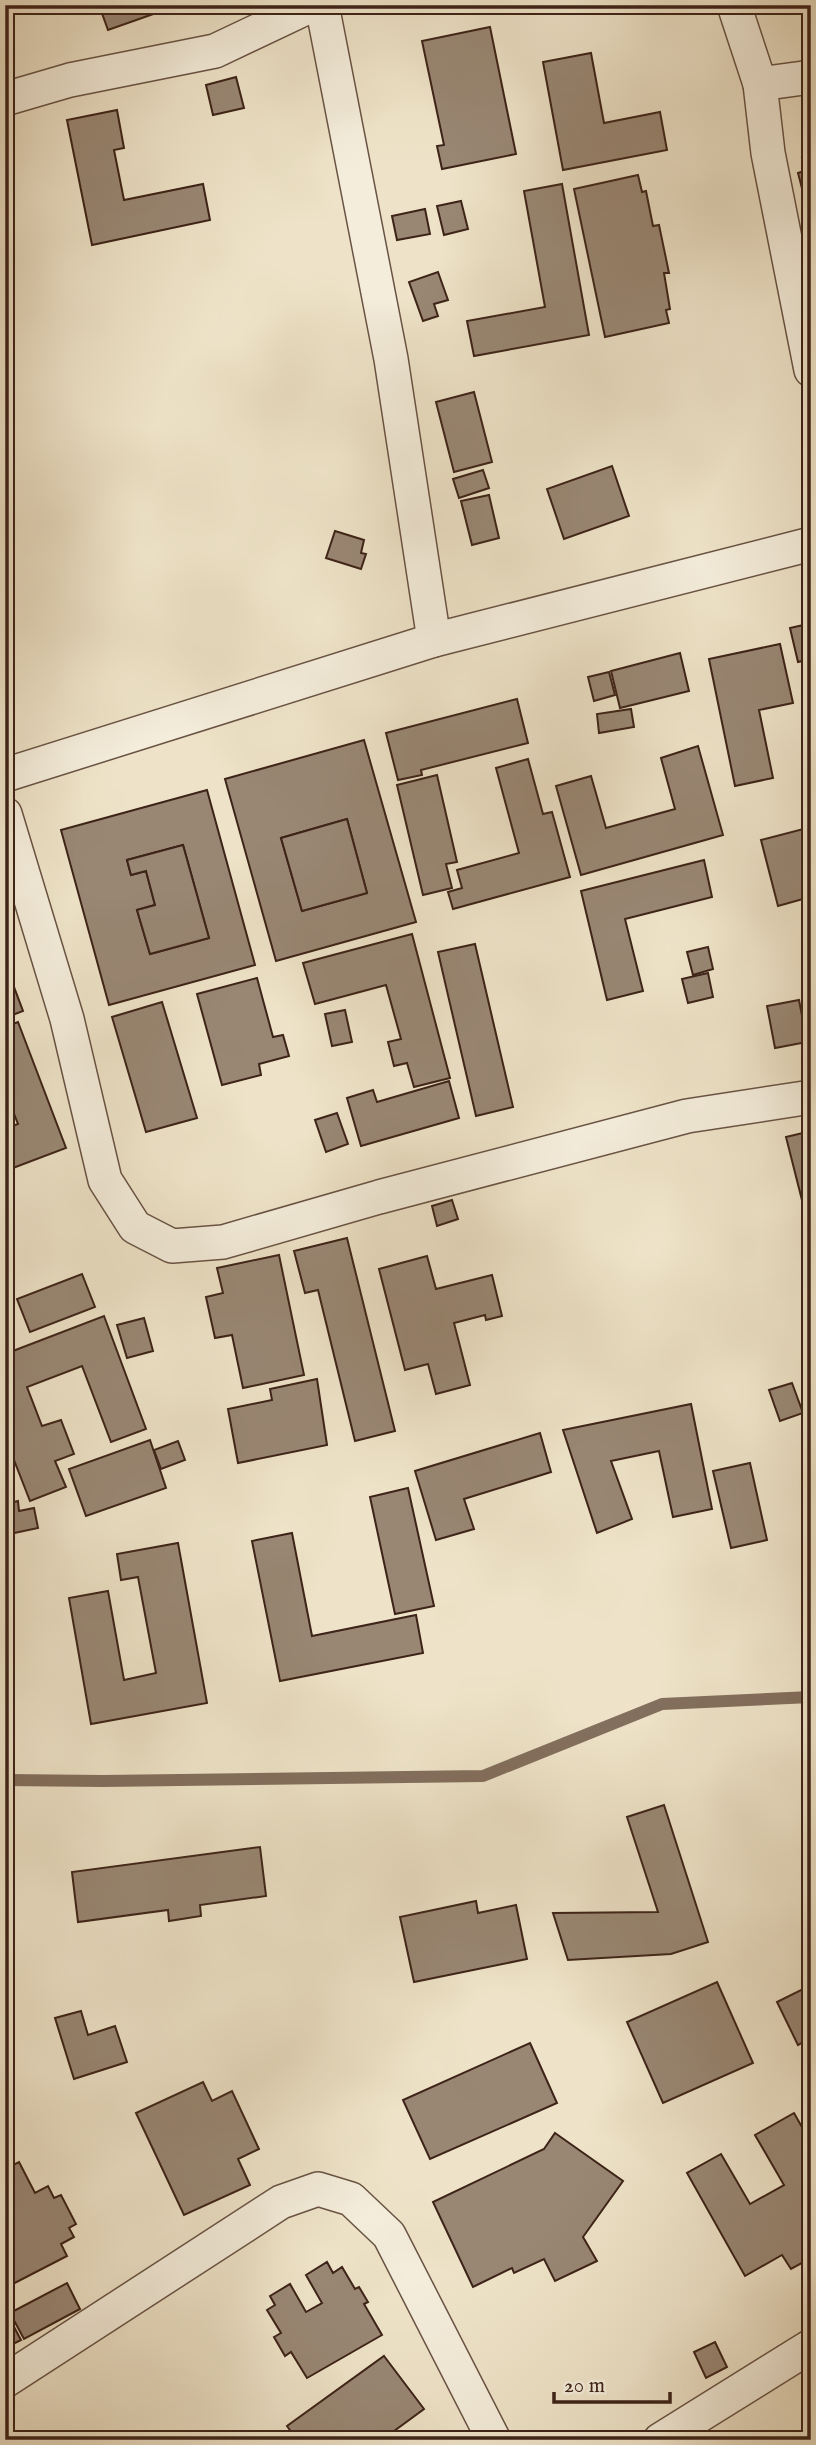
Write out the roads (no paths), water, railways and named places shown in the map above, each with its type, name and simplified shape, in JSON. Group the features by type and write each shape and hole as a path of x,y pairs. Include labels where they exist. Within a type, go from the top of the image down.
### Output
{"street":[{"path":"5,99 69,79 215,51 312,5"},
{"path":"322,5 391,359 434,640"},
{"path":"734,5 760,84 770,165 811,370"},
{"path":"760,84 811,77"},
{"path":"5,775 434,640 811,544"},
{"path":"5,814 66,1019 105,1180 135,1227 172,1246 223,1242 379,1197 515,1163 598,1137 687,1116 811,1097"},
{"path":"5,2381 281,2202 318,2189 351,2199 389,2235 494,2440"},
{"path":"660,2440 811,2346"}],"waterway":[{"path":"5,1780 483,1776 662,1704 811,1697"}]}
